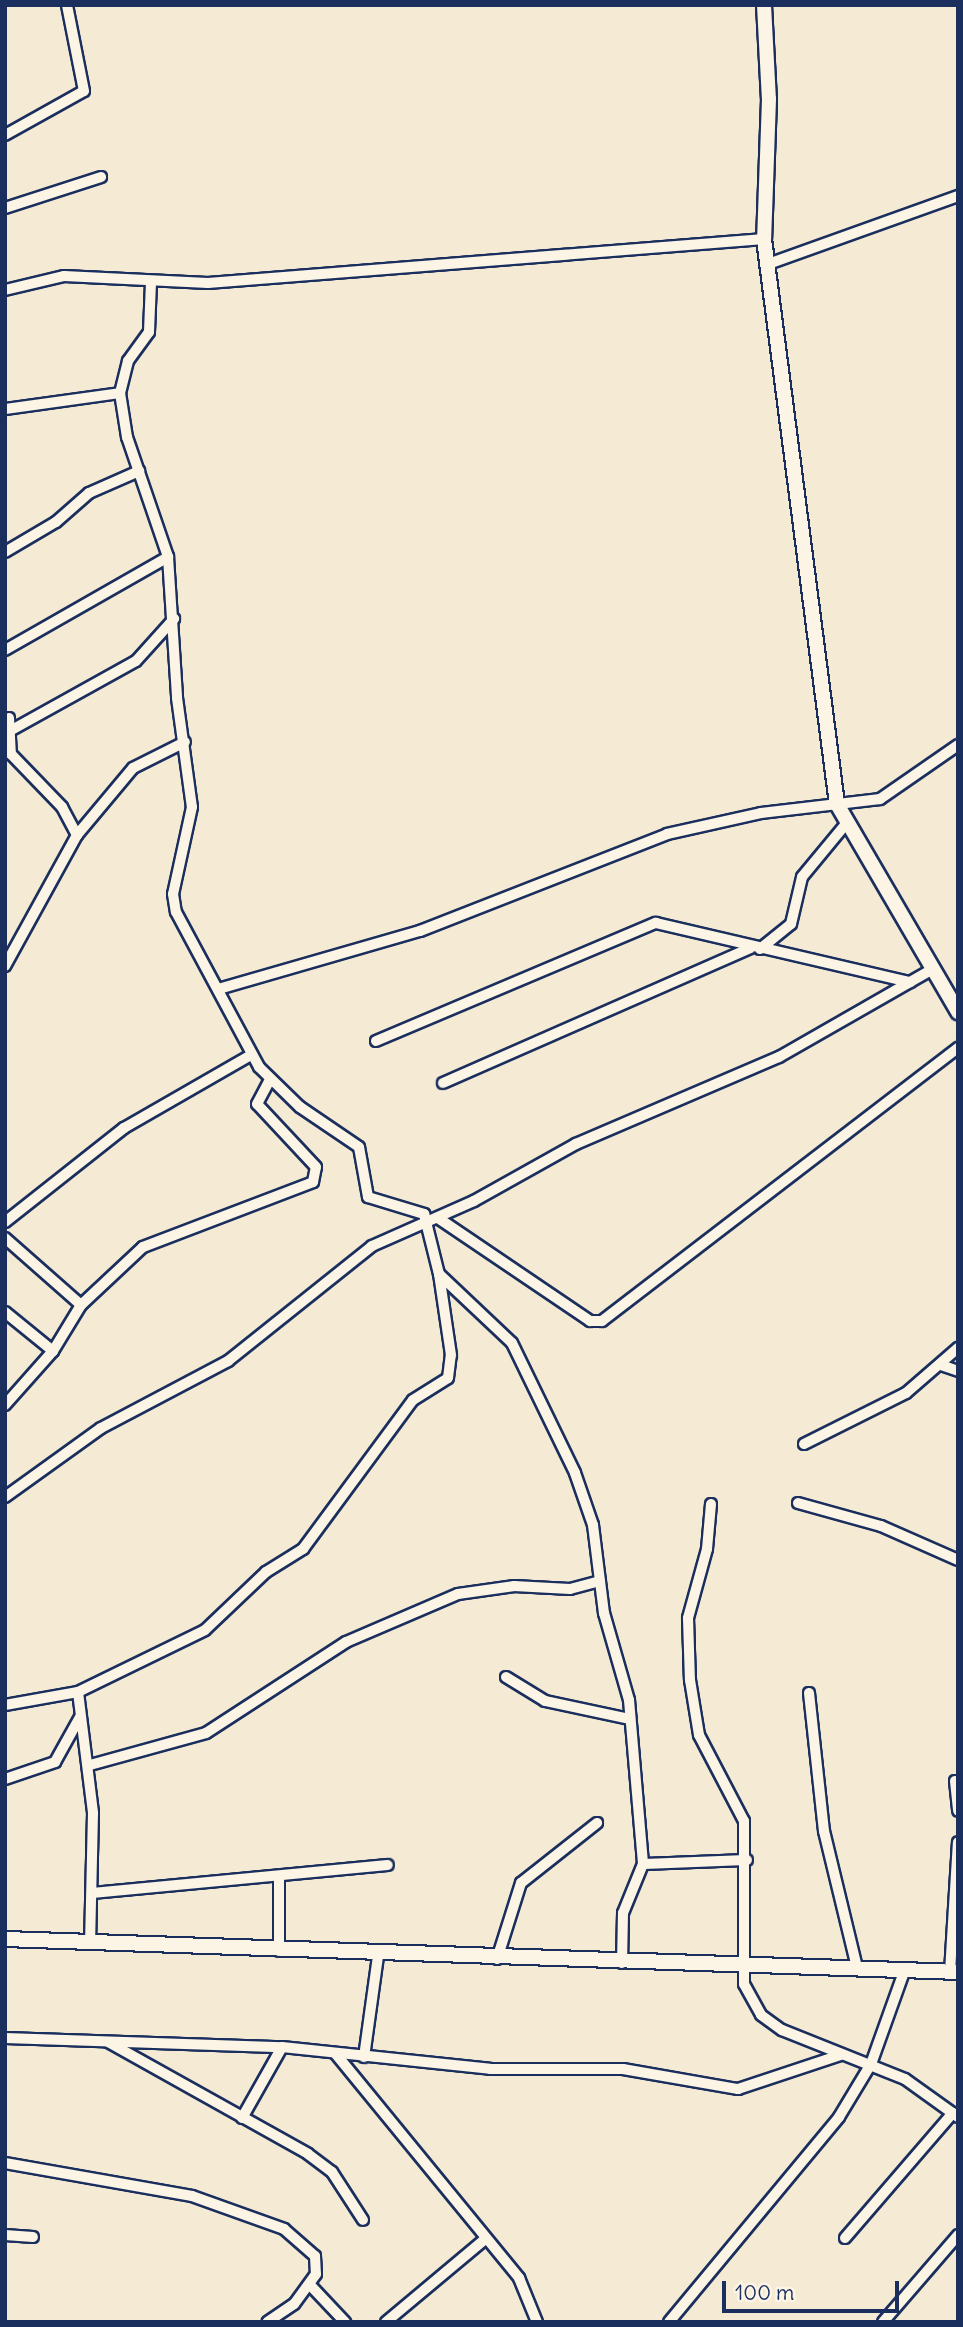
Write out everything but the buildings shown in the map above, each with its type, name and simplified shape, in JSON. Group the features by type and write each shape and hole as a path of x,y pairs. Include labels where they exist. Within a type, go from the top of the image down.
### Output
{"street":[{"path":"5,135 84,91 67,5"},
{"path":"764,5 769,99 764,239 837,804 845,825 958,1012"},
{"path":"5,208 102,177"},
{"path":"768,264 958,196"},
{"path":"5,290 64,276 151,282 365,272 764,239"},
{"path":"151,282 149,332 128,361 120,393 139,471 168,557 192,821 173,894 185,930 222,988 251,1055 270,1080 359,1147 368,1197 416,1209 590,1321 602,1321 958,1048"},
{"path":"5,409 120,393"},
{"path":"5,552 89,493 139,471"},
{"path":"5,650 168,557"},
{"path":"8,732 136,661 174,619"},
{"path":"26,720 7,716 11,754 62,807 76,835"},
{"path":"5,966 76,835 133,768 185,742"},
{"path":"222,988 432,927 667,834 880,799 958,745"},
{"path":"443,1083 756,949 791,924 802,877 845,825"},
{"path":"376,1041 656,923 684,926 756,949 910,982"},
{"path":"5,1497 102,1429 228,1361 372,1246 434,1219 576,1144 779,1057 931,970"},
{"path":"5,1222 124,1128 251,1055"},
{"path":"5,1405 53,1351 81,1306 161,1236 313,1182 316,1167 257,1104 270,1080"},
{"path":"5,1705 78,1692 205,1630 312,1538 413,1400 448,1378 451,1355 434,1219"},
{"path":"5,1238 81,1306"},
{"path":"439,1274 502,1330 528,1370 587,1504 600,1581 630,1719 643,1864 623,1913 622,1963"},
{"path":"5,1312 53,1351"},
{"path":"804,1444 862,1420 941,1364 958,1348"},
{"path":"941,1364 958,1371"},
{"path":"798,1503 881,1526 958,1560"},
{"path":"711,1504 707,1549 688,1618 690,1680 699,1735 744,1821 747,1860 744,1984 761,2015 840,2055 872,2064 955,2115 845,2238"},
{"path":"90,1765 206,1733 346,1642 458,1594 514,1586 570,1589 600,1581"},
{"path":"506,1677 545,1701 630,1719"},
{"path":"78,1692 90,1765 93,1893 90,1943"},
{"path":"809,1693 824,1831 856,1967"},
{"path":"5,1779 55,1762 80,1716"},
{"path":"955,1781 958,1811"},
{"path":"497,1959 521,1883 597,1823"},
{"path":"5,1940 378,1956 856,1967 954,1972 958,1842"},
{"path":"643,1864 747,1860"},
{"path":"93,1893 387,1865"},
{"path":"279,1875 279,1951"},
{"path":"364,2057 378,1956"},
{"path":"669,2322 839,2117 872,2064 905,1969"},
{"path":"5,2038 282,2047 490,2069 623,2069 738,2089 840,2055"},
{"path":"107,2042 332,2172 363,2220"},
{"path":"242,2118 282,2047"},
{"path":"335,2053 426,2160 483,2241 519,2278 537,2322"},
{"path":"5,2163 192,2196 259,2215 314,2256 311,2286 283,2318 267,2322"},
{"path":"5,2235 33,2237"},
{"path":"883,2322 958,2235"},
{"path":"386,2322 483,2241"},
{"path":"311,2286 345,2322"}]}
